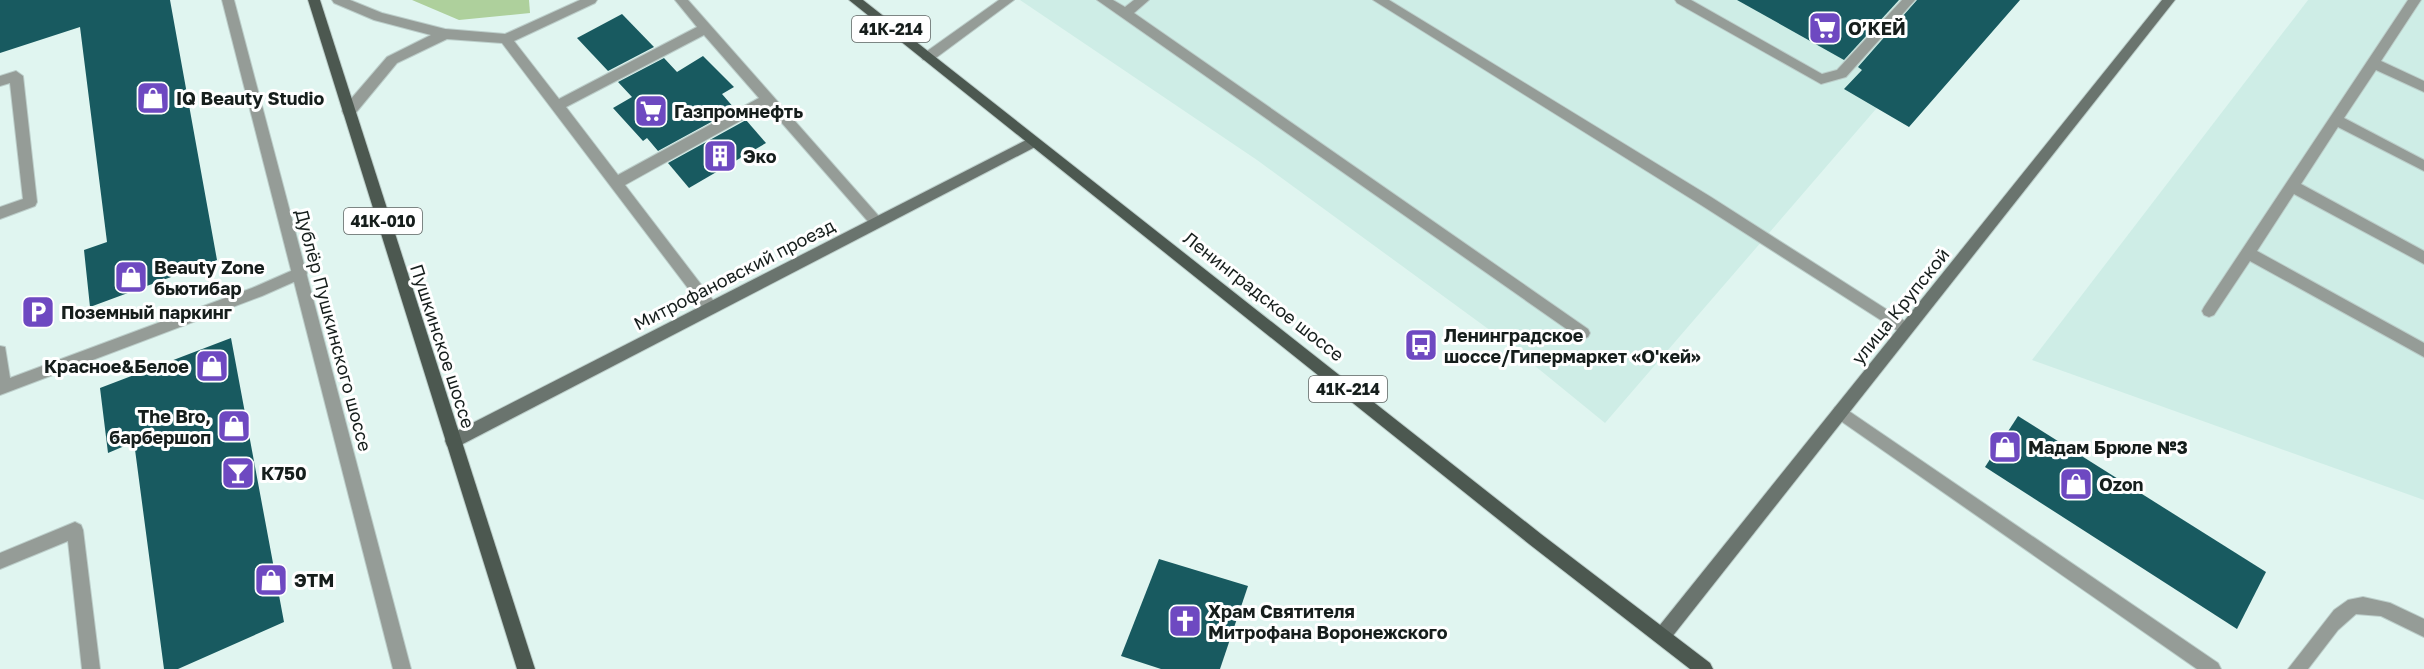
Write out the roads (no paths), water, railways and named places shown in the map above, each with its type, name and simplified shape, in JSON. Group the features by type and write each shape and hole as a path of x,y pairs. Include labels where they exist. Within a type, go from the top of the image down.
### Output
{"main road":[{"name":"Пушкинское шоссе","path":"314,0 526,669"},
{"name":"Ленинградское шоссе","path":"855,0 1032,142 1704,669"}],"street":[{"name":"Дублёр Пушкинского шоссе","path":"228,0 402,669"},
{"path":"338,0 379,17 445,34 506,39 591,0"},
{"path":"681,0 878,222"},
{"path":"928,57 1008,0"},
{"path":"1103,0 1125,13 1584,333"},
{"path":"1125,13 1143,0"},
{"path":"1379,0 1696,195 1906,329"},
{"path":"1682,0 1821,79 1841,74 1909,0"},
{"name":"улица Крупской","path":"1662,636 2169,0"},
{"path":"2209,311 2412,3 2424,14"},
{"path":"557,106 706,28"},
{"path":"349,111 392,60 445,34"},
{"path":"506,39 711,308"},
{"path":"2372,62 2424,87"},
{"path":"0,81 16,76 30,202 0,213"},
{"path":"616,183 768,99"},
{"path":"2335,119 2424,166"},
{"name":"Митрофановский проезд","path":"453,441 1032,142"},
{"path":"2292,186 2424,258"},
{"path":"2248,253 2424,351"},
{"path":"0,352 2,388 257,292 300,273"},
{"path":"1840,412 2212,669"},
{"path":"0,561 75,530 91,669"},
{"path":"2297,669 2336,621 2352,606 2372,605 2405,617 2424,629"}],"place":[{"name":"О’КЕЙ","path":"1825,28"},
{"name":"IQ Beauty Studio","path":"153,98"},
{"name":"Газпромнефть","path":"651,111"},
{"name":"Эко","path":"720,156"},
{"name":"Beauty Zone бьютибар","path":"131,277"},
{"name":"Поземный паркинг","path":"38,312"},
{"name":"Ленинградское шоссе/Гипермаркет «О'кей»","path":"1421,345"},
{"name":"Красное&Белое","path":"212,366"},
{"name":"The Bro, барбершоп","path":"234,426"},
{"name":"Мадам Брюле №3","path":"2005,447"},
{"name":"К750","path":"238,473"},
{"name":"Ozon","path":"2076,484"},
{"name":"ЭТМ","path":"271,580"},
{"name":"Храм Святителя Митрофана Воронежского","path":"1185,621"}]}
